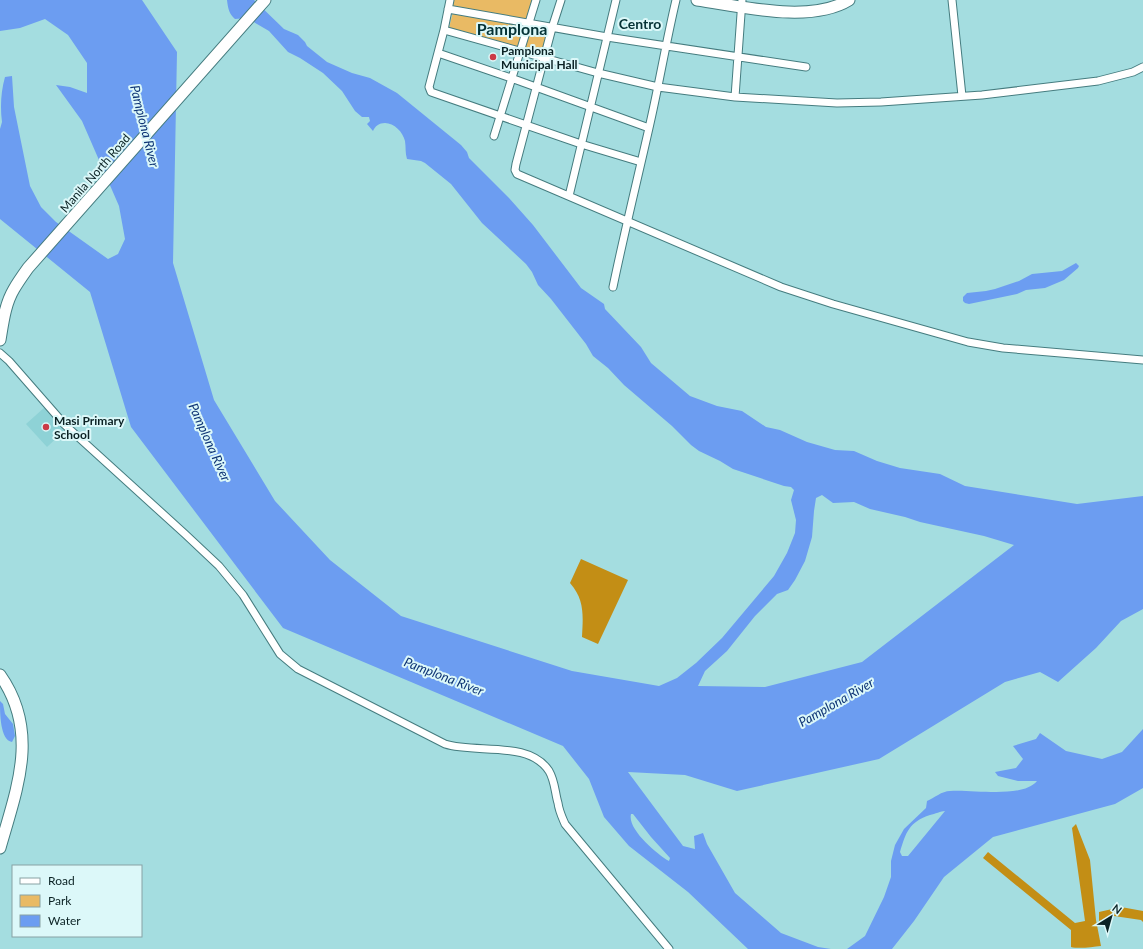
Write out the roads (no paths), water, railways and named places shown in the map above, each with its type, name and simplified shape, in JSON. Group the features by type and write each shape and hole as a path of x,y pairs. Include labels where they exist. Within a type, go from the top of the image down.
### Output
{"highway":[{"name":"Manila North Road","path":"0,340 9,298 28,268 265,0"},
{"path":"697,0 741,3 796,12 823,9 849,0"},
{"path":"0,675 14,698 22,743 19,783 13,808 0,848"}],"street":[{"path":"450,0 429,88 431,92 580,144 641,162"},
{"path":"494,136 536,0"},
{"path":"561,0 552,28 516,164 515,170 519,175 781,287 833,304 968,342 1003,348 1143,360"},
{"path":"569,196 580,144 616,0"},
{"path":"613,287 676,0"},
{"path":"952,0 962,96"},
{"path":"736,97 741,3"},
{"path":"448,10 607,37 806,67"},
{"path":"444,30 598,73 658,87 736,97 837,103 881,102 962,96 1077,84 1126,73 1143,67"},
{"path":"438,53 649,128"},
{"path":"0,353 9,361 65,425 219,566 243,595 280,654 298,669 445,744 466,748 512,751 527,755 543,764 552,778 558,804 565,824 669,949"}],"water":[{"name":"Pamplona River","path":"0,0 142,0 177,52 173,263 214,400 275,501 330,560 401,616 572,671 659,686 677,678 696,663 722,638 774,576 787,553 795,533 796,520 791,500 794,490 791,487 733,469 699,451 691,445 672,426 593,356 586,344 551,299 538,285 532,272 526,264 482,223 451,184 425,163 407,159 405,141 398,129 388,123 383,123 378,125 373,131 367,124 370,121 369,117 362,117 355,111 342,91 323,73 288,52 269,31 247,18 235,19 229,11 227,0 254,0 284,29 298,35 307,46 327,62 352,73 370,78 397,93 461,145 467,152 469,158 509,198 533,225 581,288 604,304 605,309 641,347 651,363 690,396 717,406 742,411 766,427 780,430 807,442 835,450 854,451 877,461 900,468 940,474 965,486 1077,504 1143,496 1143,609 1121,621 1096,648 1058,682 1040,672 1005,682 879,759 737,791 685,775 628,772 683,846 695,849 694,836 703,833 707,844 735,893 781,933 818,947 831,949 748,949 688,892 629,846 604,817 589,779 563,746 283,628 131,427 90,292 0,219 1,99 5,77 12,76 14,107 30,186 41,207 56,222 108,259 118,254 125,239 119,206 82,121 56,85 70,87 87,93 87,63 68,35 45,19 20,28 0,31","holes":["822,495 833,503 854,502 870,509 984,536 1014,545 862,662 765,687 698,686 705,671 727,651 755,616 777,594 788,590 795,580 805,561 812,537 816,498","631,814 633,814 670,858 669,861 657,853 638,834 631,820"]},
{"path":"1076,263 1079,266 1078,268 1064,280 1045,288 1026,290 1017,294 969,304 963,301 963,297 967,293 995,289 1019,281 1032,274 1062,271"},
{"path":"0,701 3,704 5,714 13,724 15,736 12,742 8,740 3,731"},
{"path":"1143,729 1143,788 1115,804 993,837 944,877 914,921 892,949 847,949 865,936 884,897 891,877 891,861 895,845 904,829 926,808 927,801 947,791 1009,792 1030,787 1037,781 1018,781 998,776 995,772 1016,768 1023,759 1013,746 1036,739 1040,733 1066,751 1102,759 1122,752","holes":["945,811 908,856 902,856 900,852 909,829 917,821 930,815"]}],"place":[{"name":"Pamplona Municipal Hall","path":"493,57"},
{"name":"Masi Primary School","path":"46,427"}],"district":[{"name":"Centro","path":"640,23"},
{"name":"Pamplona","path":"512,28"}]}
